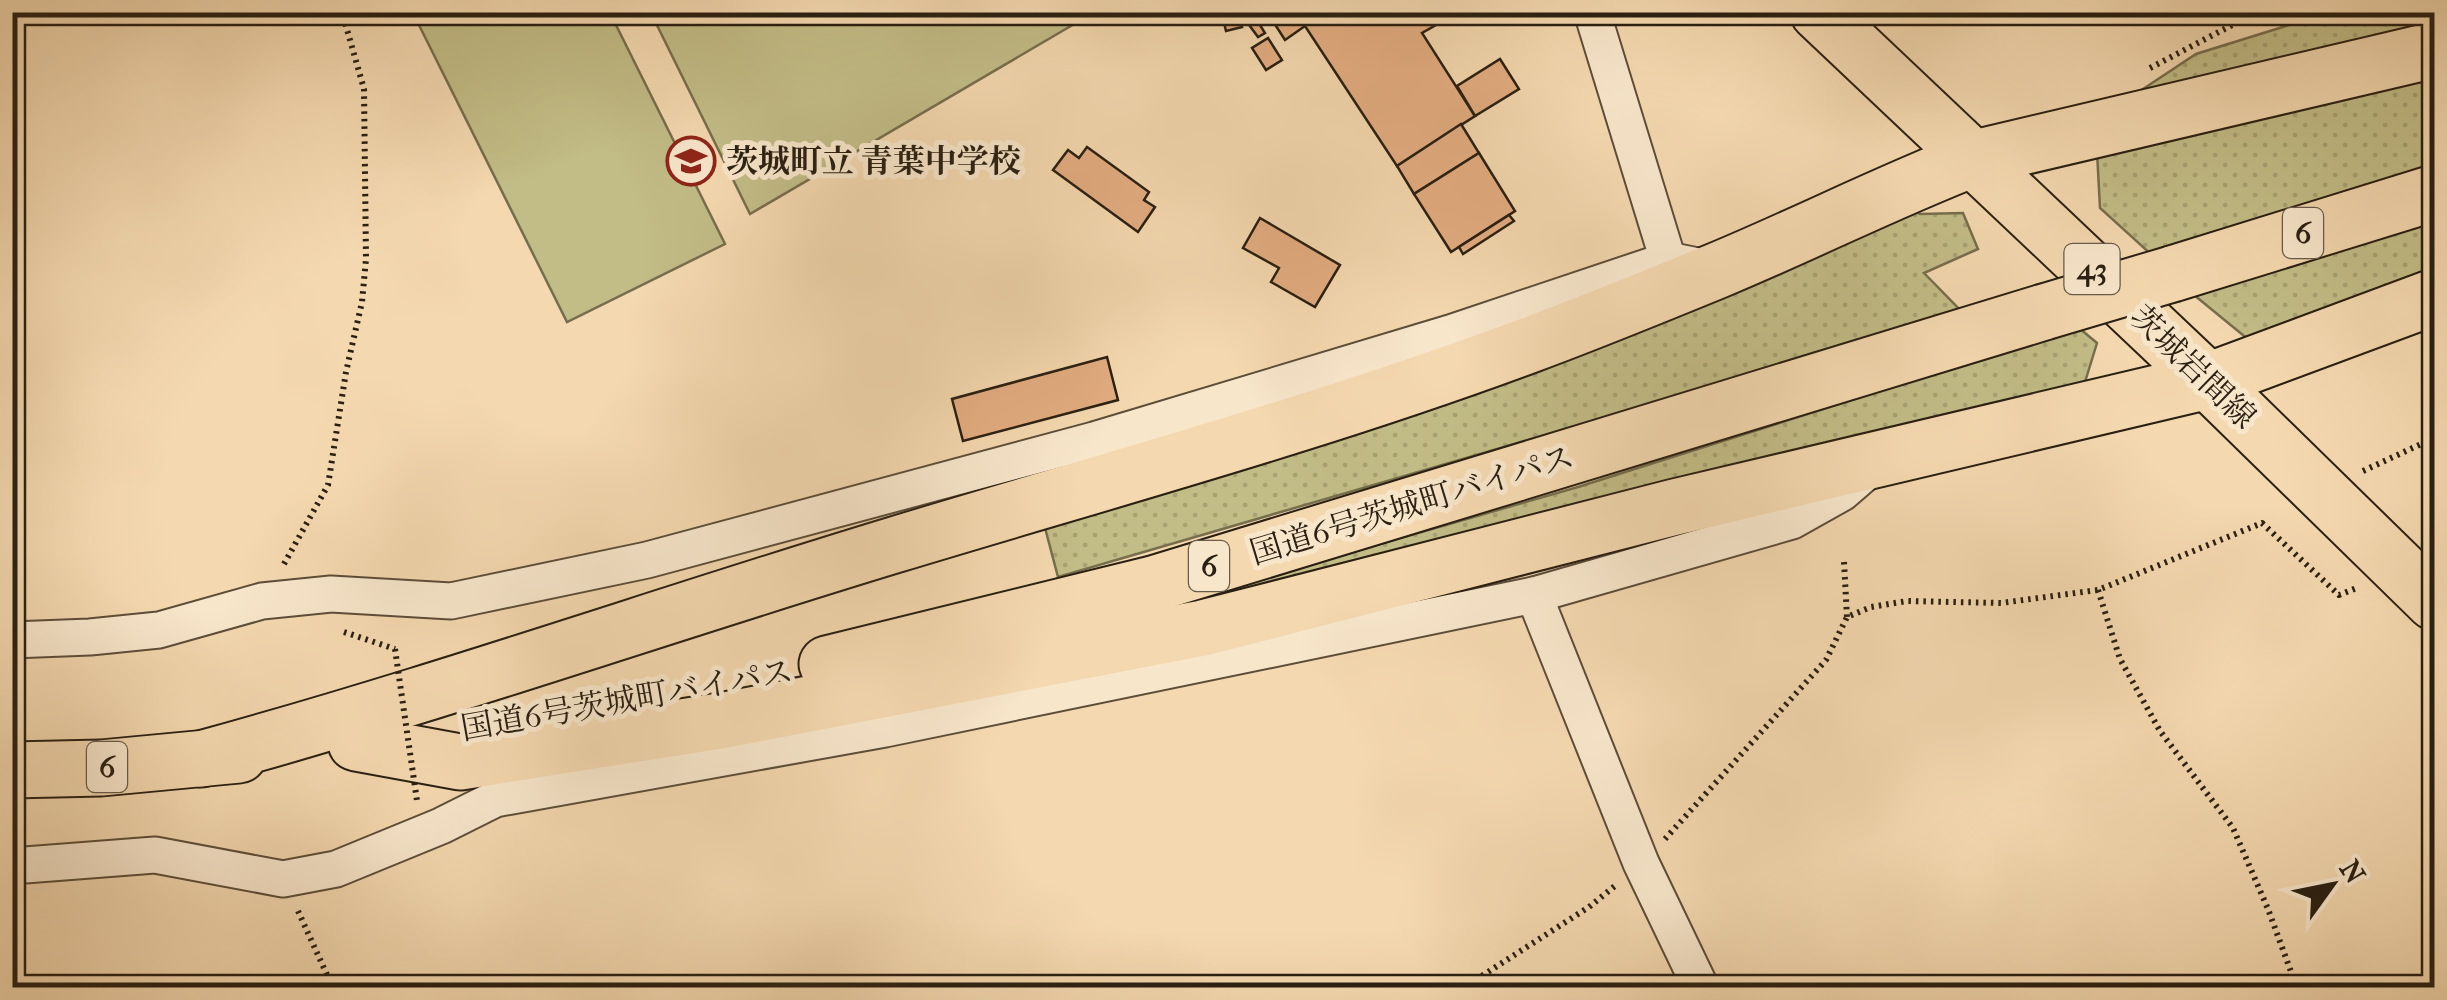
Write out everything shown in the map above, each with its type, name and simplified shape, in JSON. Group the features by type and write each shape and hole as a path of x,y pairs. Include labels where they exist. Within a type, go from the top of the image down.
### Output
{"main road":[{"name":"茨城岩間線","path":"1818,12 2208,381 2434,602"},
{"path":"202,759 356,717 894,545 1167,466 1362,404 1532,344 1693,265 1975,158 2434,50"},
{"name":"国道6号茨城町バイパス","path":"12,770 101,768 202,759 472,729 699,690 880,653 1134,588 2434,192"},
{"path":"356,744 460,762 720,721 1203,628 1884,457 2208,381 2434,298"}],"street":[{"path":"12,640 158,630 262,601 332,594 450,602 665,556 1094,440 1450,332 1693,265 1592,12"},
{"path":"12,866 155,855 283,878 336,868 441,826 495,798 885,728 1534,595 1792,521 1842,494 1884,457"},
{"path":"1534,595 1641,863 1701,988"}],"path":[{"path":"262,601 328,485 362,302 366,258 364,89 342,12"},
{"path":"2323,494 2434,438"},
{"path":"1847,617 1871,607 1908,602 2002,603 2098,590 2262,523 2339,595 2356,589 2394,564"},
{"path":"1464,988 1589,908 1641,863 1789,705 1826,660 1847,617 1844,562"},
{"path":"2098,590 2120,659 2160,731 2232,828 2268,908 2297,988"},
{"path":"330,627 395,649 417,800"},
{"path":"283,878 333,988"}],"shaded area":[{"path":"413,13 610,13 725,244 567,322"},
{"path":"651,13 1093,13 750,214"},
{"path":"2328,13 2434,13 2434,30 2131,97 2196,54"},
{"path":"2434,69 2434,172 2154,257 2100,208 2097,152"},
{"path":"1909,206 1920,214 1963,213 1978,249 1924,273 1963,313 1058,577 1044,524"},
{"path":"2434,221 2434,280 2260,349 2194,295"},
{"path":"2079,328 2097,343 2081,395 1067,634 1578,487"}],"building":[{"path":"1238,12 1242,27 1226,31 1222,14"},
{"path":"1267,12 1428,12 1436,25 1422,33 1475,116 1397,166 1305,26 1285,40"},
{"path":"1255,17 1265,33 1258,37 1247,22"},
{"path":"1268,38 1282,60 1266,70 1252,48"},
{"path":"1500,59 1519,89 1475,116 1457,86"},
{"path":"1461,124 1479,153 1414,194 1397,166"},
{"path":"1087,147 1149,192 1144,200 1155,207 1138,232 1053,170 1068,150 1079,158"},
{"path":"1479,153 1515,211 1451,252 1414,194"},
{"path":"1509,215 1514,221 1463,254 1459,247"},
{"path":"1260,218 1340,265 1315,307 1271,282 1279,268 1243,248"},
{"path":"1107,357 1118,400 963,441 952,399"}],"place":[{"name":"茨城町立 青葉中学校","path":"691,161"}]}
